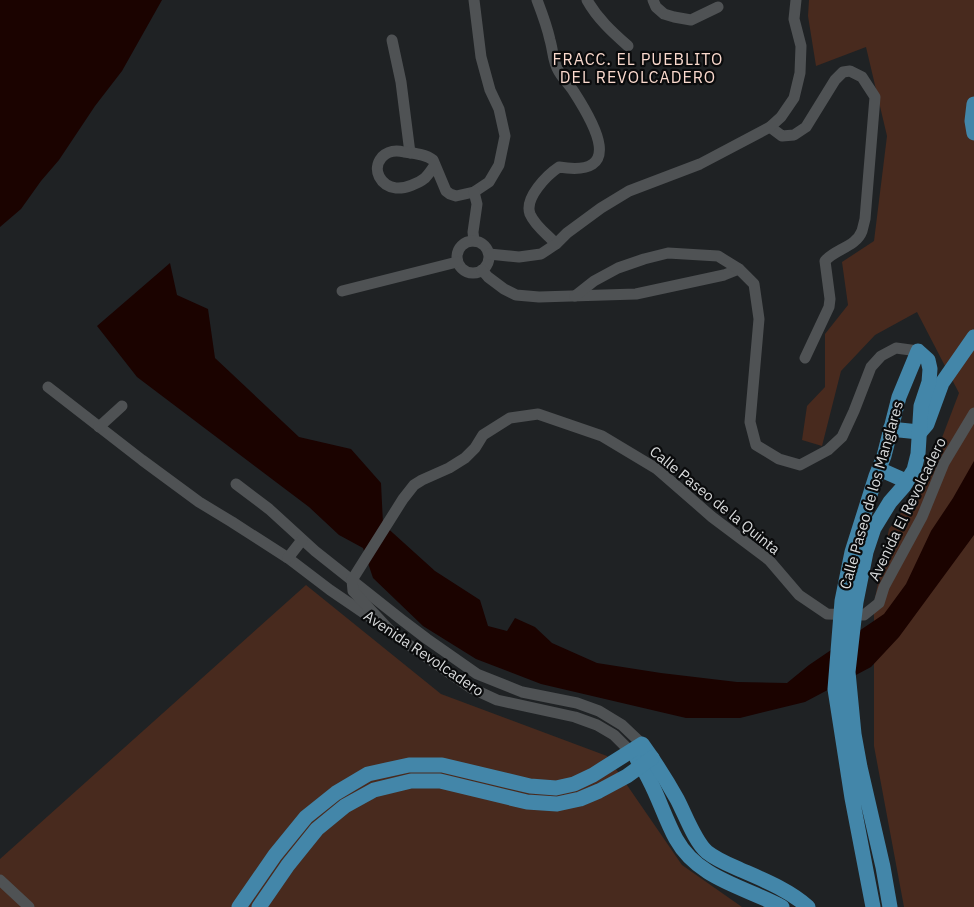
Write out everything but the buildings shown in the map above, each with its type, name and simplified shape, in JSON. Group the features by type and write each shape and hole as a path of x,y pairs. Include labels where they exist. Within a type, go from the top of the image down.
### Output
{"main road":[{"path":"974,104 972,121 974,133"},
{"name":"Calle Paseo de los Manglares","path":"919,432 928,424 942,383 974,337"},
{"name":"Calle Paseo de los Manglares","path":"854,606 852,552 884,456 899,397 918,351 928,360 930,368 929,382 921,406 918,454 914,470 890,502 874,528 866,552 854,606 835,689 848,737 860,767 883,867 890,907"},
{"path":"890,429 919,432"},
{"path":"879,469 906,482"},
{"name":"Calle Paseo de los Manglares","path":"848,737 863,860 873,907"},
{"path":"239,907 275,856 306,817 336,793 368,774 409,765 442,765 530,786 556,788 574,784 593,775 637,748"},
{"name":"Avenida Revolcadero","path":"637,748 678,800 695,836 706,852 798,898 808,907"},
{"path":"259,907 288,865 318,829 345,806 374,790 411,781 440,781 527,802 557,804 580,799 599,791 627,776 647,762"},
{"name":"Avenida Revolcadero","path":"647,762 658,798 677,841 689,856 706,871 723,881 782,907"}],"street":[{"path":"435,165 424,178 397,189 387,185 377,173 380,159 392,151 400,151 429,157 433,160 446,191 450,194 456,196 474,192 489,182 499,165 506,136 481,57 474,0"},
{"path":"536,0 544,18 557,69 591,120 599,141 600,153 596,162 589,166 578,169 559,167 548,174 532,196 529,205 530,213 536,223 556,244"},
{"path":"587,0 608,28 628,46"},
{"path":"653,0 656,7 664,14 691,20 718,7"},
{"path":"488,254 519,257 541,254 601,208 629,191 700,164 770,127 781,117 794,98 800,73 801,46 794,19 796,0"},
{"path":"392,40 401,82 410,153"},
{"path":"770,127 782,136 794,135 806,127 835,80 843,72 850,71 862,77 875,97 865,219 861,232 854,242 829,256 825,261 830,299 829,307 805,358"},
{"path":"474,192 477,204 474,241"},
{"path":"474,241 482,243 488,254 489,260 486,265 482,270 476,272 463,270 457,262 457,252 464,243 474,241"},
{"path":"574,296 594,281 618,268 668,253 718,256 739,269 754,284 759,319 750,422 756,445 779,459 800,465 828,450 842,437 871,367 881,356 896,348 918,351"},
{"path":"342,291 457,262"},
{"path":"482,270 504,289 516,295 539,297 636,294 724,275 739,269"},
{"name":"Avenida Revolcadero","path":"48,387 199,502 288,558 330,590 471,688 497,700 575,717 597,725 637,748"},
{"path":"99,427 122,406"},
{"name":"Avenida El Revolcadero","path":"854,606 879,603 884,587 922,516 944,463 974,413"},
{"name":"Calle Paseo de la Quinta","path":"352,580 403,499 414,485 465,458 475,448 483,435 510,418 538,414 602,436 657,469 712,517 769,560 799,595 827,614 854,606"},
{"name":"Avenida Revolcadero","path":"236,484 270,510 315,551 427,640 477,674 522,692 577,703 599,711 622,724 637,748"},
{"path":"288,558 302,540"},
{"path":"301,568 315,551"},
{"path":"352,580 353,591 394,635"},
{"path":"575,717 577,703"},
{"path":"0,880 29,907"}],"shaded area":[{"path":"0,0 162,0 122,71 95,106 59,160 21,209 0,227"},
{"path":"809,0 974,0 974,907 904,907 874,746 874,603 889,529 927,477 959,393 917,312 875,335 841,371 822,446 802,440 807,406 825,387 825,334 848,305 842,262 874,241 887,136 866,47 816,66 808,16"},
{"path":"170,263 177,295 208,309 215,358 299,437 351,449 381,483 383,524 435,571 480,600 488,626 507,631 515,618 535,627 552,643 597,663 737,682 787,683 809,665 884,614 906,584 931,531 974,461 974,535 899,637 871,667 805,702 740,718 686,718 541,684 476,659 423,626 373,578 363,548 339,535 309,507 137,377 97,326"},
{"path":"306,585 441,694 607,756 682,865 742,907 0,907 0,859"}],"district":[{"name":"FRACC. EL PUEBLITO DEL REVOLCADERO","path":"638,68"}]}
